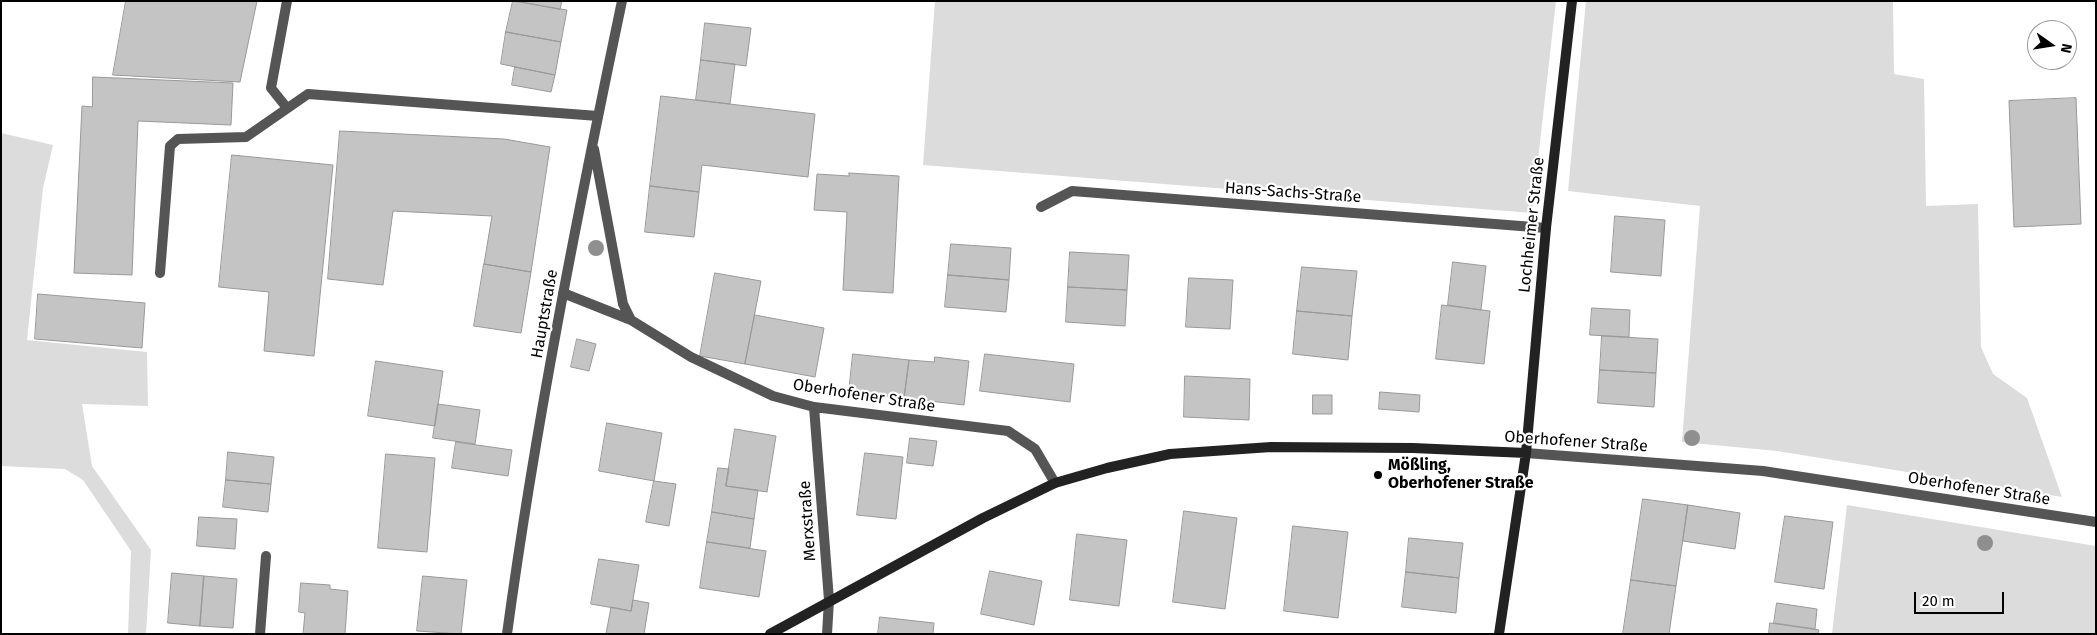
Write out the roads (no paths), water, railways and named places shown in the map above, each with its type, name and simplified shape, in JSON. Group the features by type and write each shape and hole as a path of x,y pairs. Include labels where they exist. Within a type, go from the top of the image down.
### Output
{"street":[{"path":"287,1 271,88 287,108"},
{"name":"Hauptstraße","path":"507,634 528,492 563,293 622,1"},
{"name":"Lochheimer Straße","path":"1499,634 1526,453 1546,228 1572,1"},
{"path":"160,273 170,146 178,139 246,137 308,94 598,116"},
{"path":"593,143 623,304 631,320"},
{"name":"Hans-Sachs-Straße","path":"1041,207 1072,192 1546,228"},
{"name":"Oberhofener Straße","path":"563,293 631,320 691,357 773,396 814,407 1008,431 1035,449 1054,483"},
{"name":"Merxstraße","path":"814,407 828,600 827,634"},
{"name":"Oberhofener Straße","path":"770,634 828,600 1054,483 1107,468 1170,454 1234,449 1413,448 1526,453 1762,471 2096,522"},
{"path":"260,634 266,556"}],"place":[{"name":"Mößling, Oberhofener Straße","path":"1378,475"}]}
